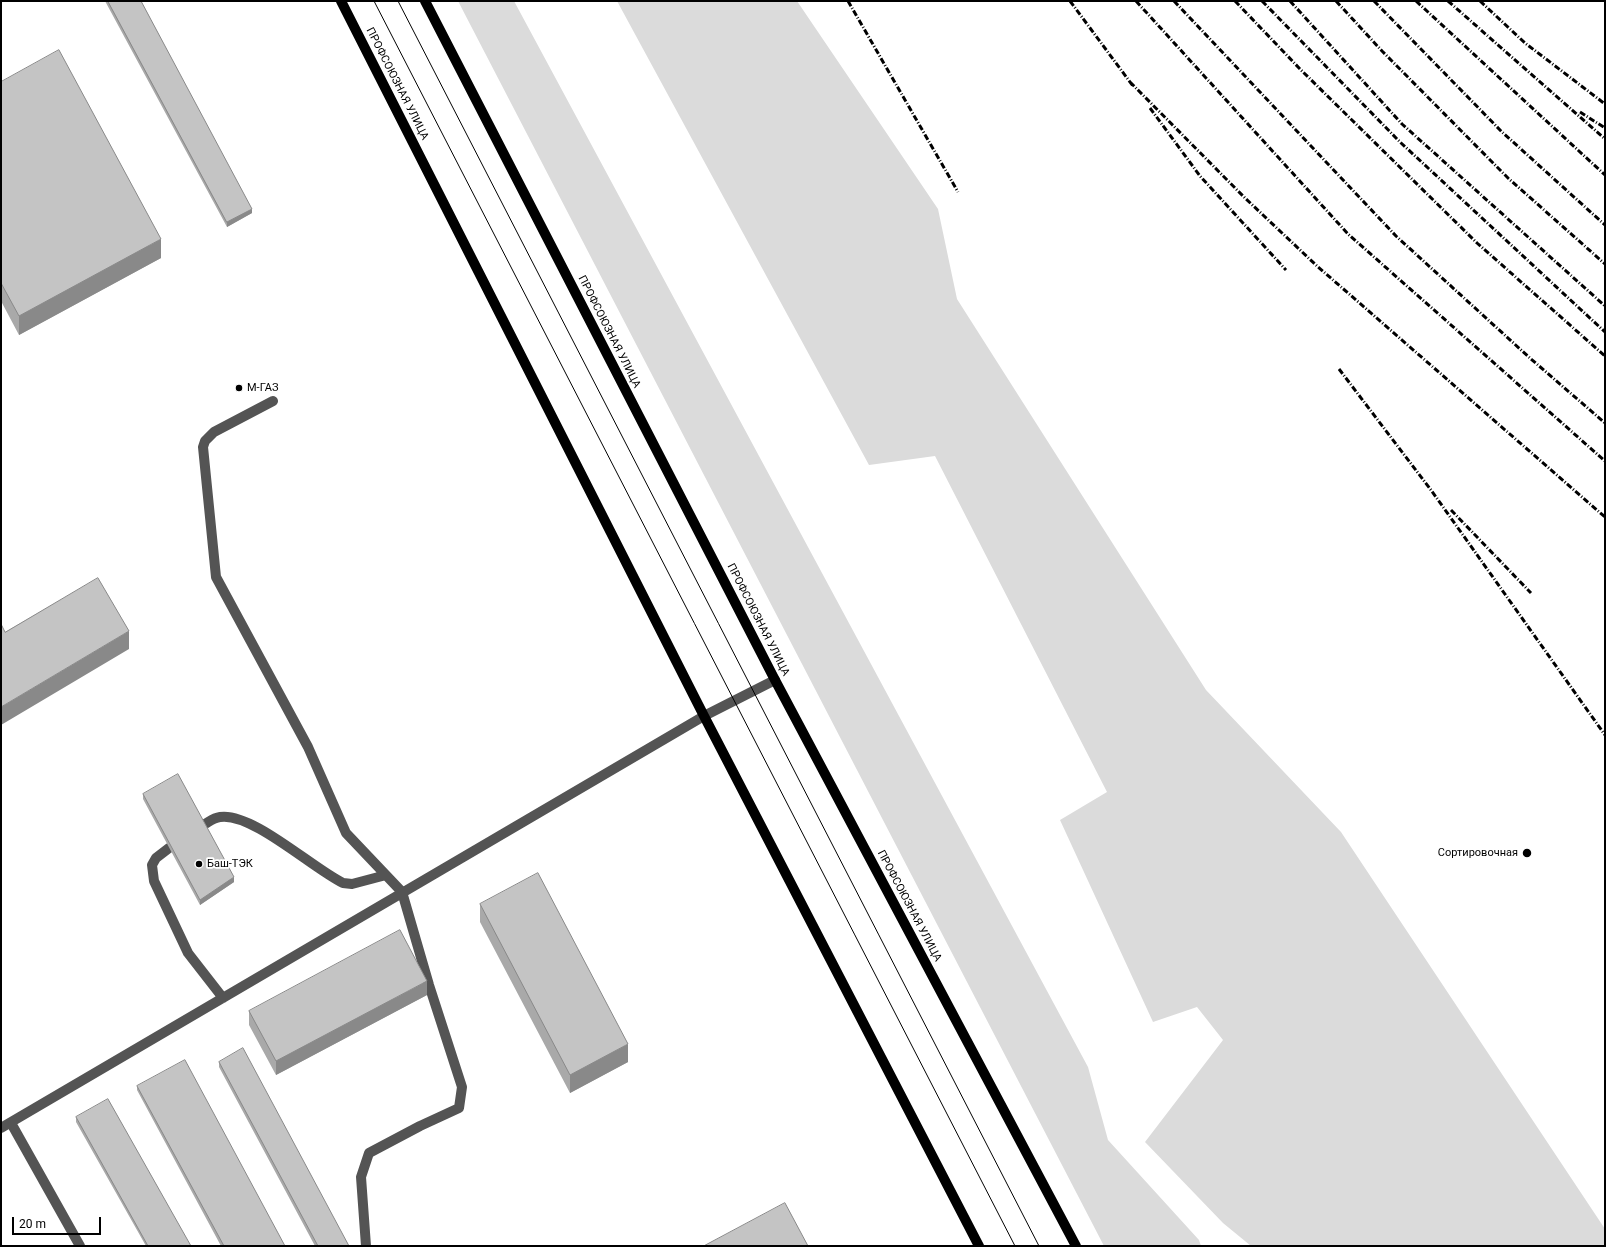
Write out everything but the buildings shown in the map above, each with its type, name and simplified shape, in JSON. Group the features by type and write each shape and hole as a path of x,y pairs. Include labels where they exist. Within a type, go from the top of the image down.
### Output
{"main road":[{"name":"ПРОФСОЮЗНАЯ УЛИЦА","path":"341,1 704,716 979,1246"},
{"name":"ПРОФСОЮЗНАЯ УЛИЦА","path":"425,1 775,680 1076,1246"}],"street":[{"path":"273,401 214,432 205,441 203,447 216,577 308,747 346,833 402,892 429,985 462,1087 459,1108 420,1126 370,1153 361,1177 366,1246"},
{"path":"1,1128 704,716 775,680"},
{"path":"204,826 215,818 225,817 256,826 343,883 357,883 386,875"},
{"path":"170,848 156,858 152,866 154,881 188,953 223,998"},
{"path":"11,1122 80,1246"}],"shaded area":[{"path":"458,1 514,1 1088,1067 1108,1140 1199,1240 1201,1246 1104,1246"},
{"path":"617,1 797,1 938,209 957,299 1206,690 1341,832 1605,1229 1605,1246 1251,1246 1223,1223 1145,1142 1223,1040 1197,1007 1153,1022 1060,820 1107,792 935,456 869,465"}],"tram line":[{"path":"374,1 1015,1246"},
{"path":"398,1 1039,1246"}],"railway":[{"path":"848,1 958,192"},
{"path":"1070,1 1133,86"},
{"path":"1136,1 1348,234 1605,461"},
{"path":"1174,1 1396,236 1531,359 1605,423"},
{"path":"1235,1 1301,70 1477,243 1605,356"},
{"path":"1262,1 1400,142 1605,332"},
{"path":"1290,1 1402,124 1605,306"},
{"path":"1336,1 1382,51 1508,178 1605,264"},
{"path":"1374,1 1502,132 1605,225"},
{"path":"1416,1 1605,175"},
{"path":"1448,1 1605,139"},
{"path":"1480,1 1525,43 1605,104"},
{"path":"1130,82 1245,198 1317,266 1605,517"},
{"path":"1150,108 1200,176 1286,270"},
{"path":"1580,112 1605,128"},
{"path":"1339,369 1431,490 1605,735"},
{"path":"1451,510 1531,593"}],"place":[{"name":"М-ГАЗ","path":"239,388"},
{"name":"Сортировочная","path":"1527,853"},
{"name":"Баш-ТЭК","path":"199,864"}]}
